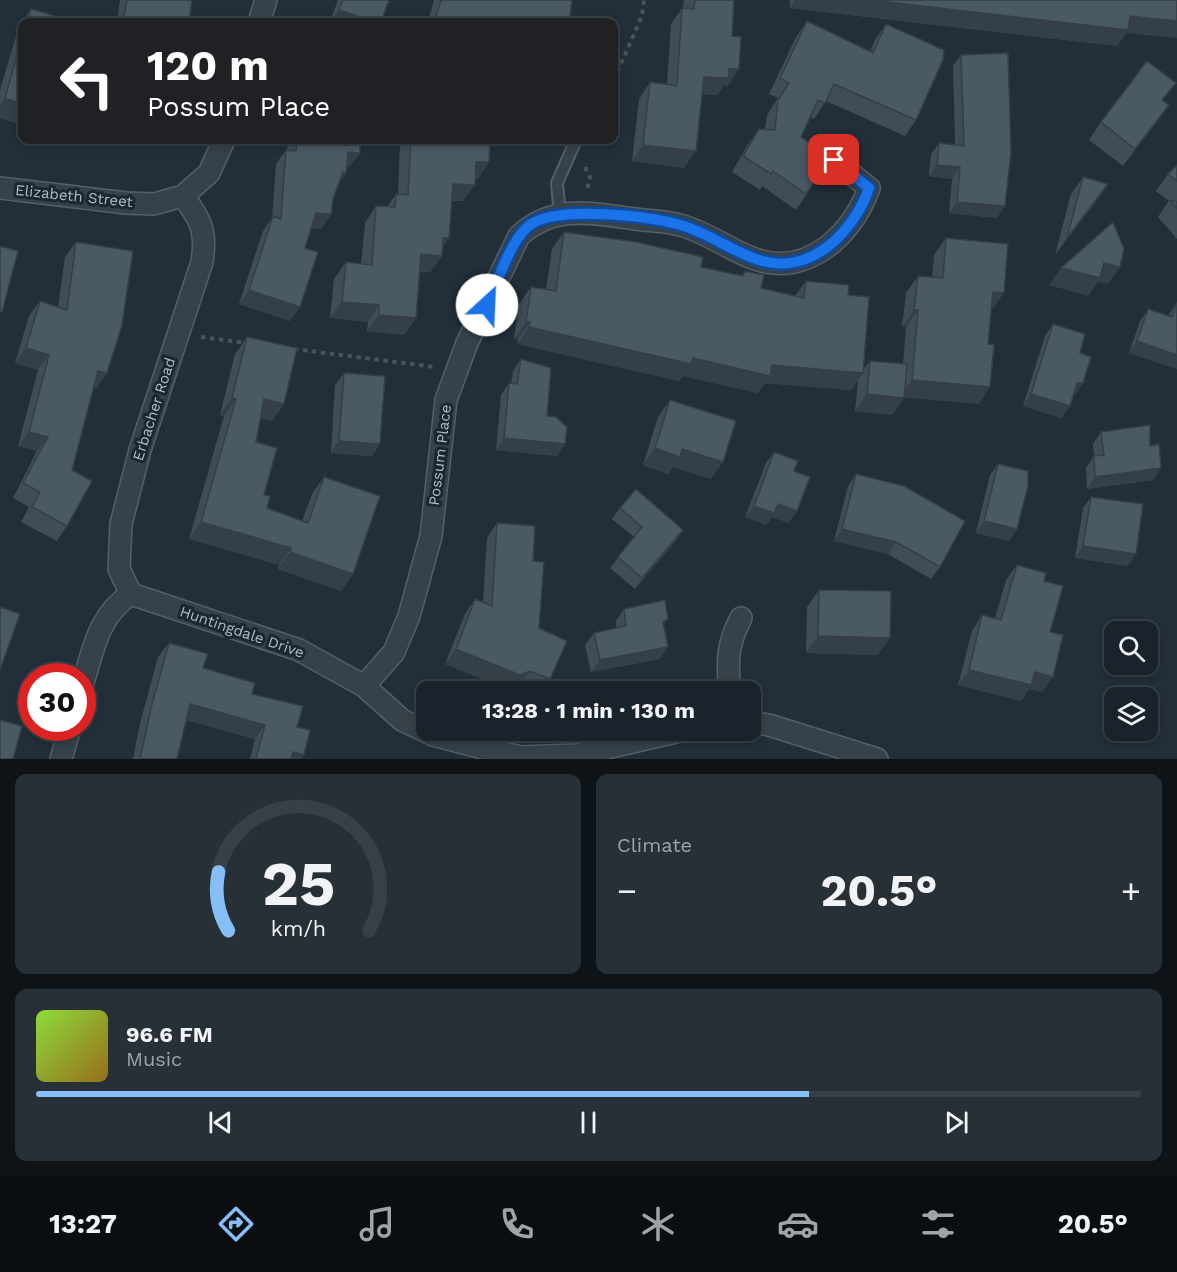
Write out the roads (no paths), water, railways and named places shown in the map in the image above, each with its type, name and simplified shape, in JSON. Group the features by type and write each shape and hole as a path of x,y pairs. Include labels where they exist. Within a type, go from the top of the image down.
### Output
{"street":[{"path":"260,18 266,0"},
{"path":"183,196 209,173 222,144"},
{"name":"Possum Place","path":"364,686 394,652 409,616 431,536 442,422 456,370 519,236 532,223 560,215 583,212 680,225 755,259 774,265 795,264 828,247 862,209 869,188 834,160"},
{"name":"Elizabeth Street","path":"0,188 126,203 154,204 183,196"},
{"name":"Erbacher Road","path":"131,594 119,569 121,524 140,450 202,262 206,240 201,221 183,196"},
{"path":"89,663 99,630 116,603 131,594"},
{"name":"Huntingdale Drive","path":"131,594 299,650 364,686 402,720 416,727"},
{"path":"729,681 727,658 731,637 741,618"},
{"path":"761,724 877,759"},
{"path":"61,759 66,741"},
{"name":"Huntingdale Drive","path":"457,741 521,757 576,754 635,741"}],"lane":[{"path":"560,215 557,183 574,144"}]}
